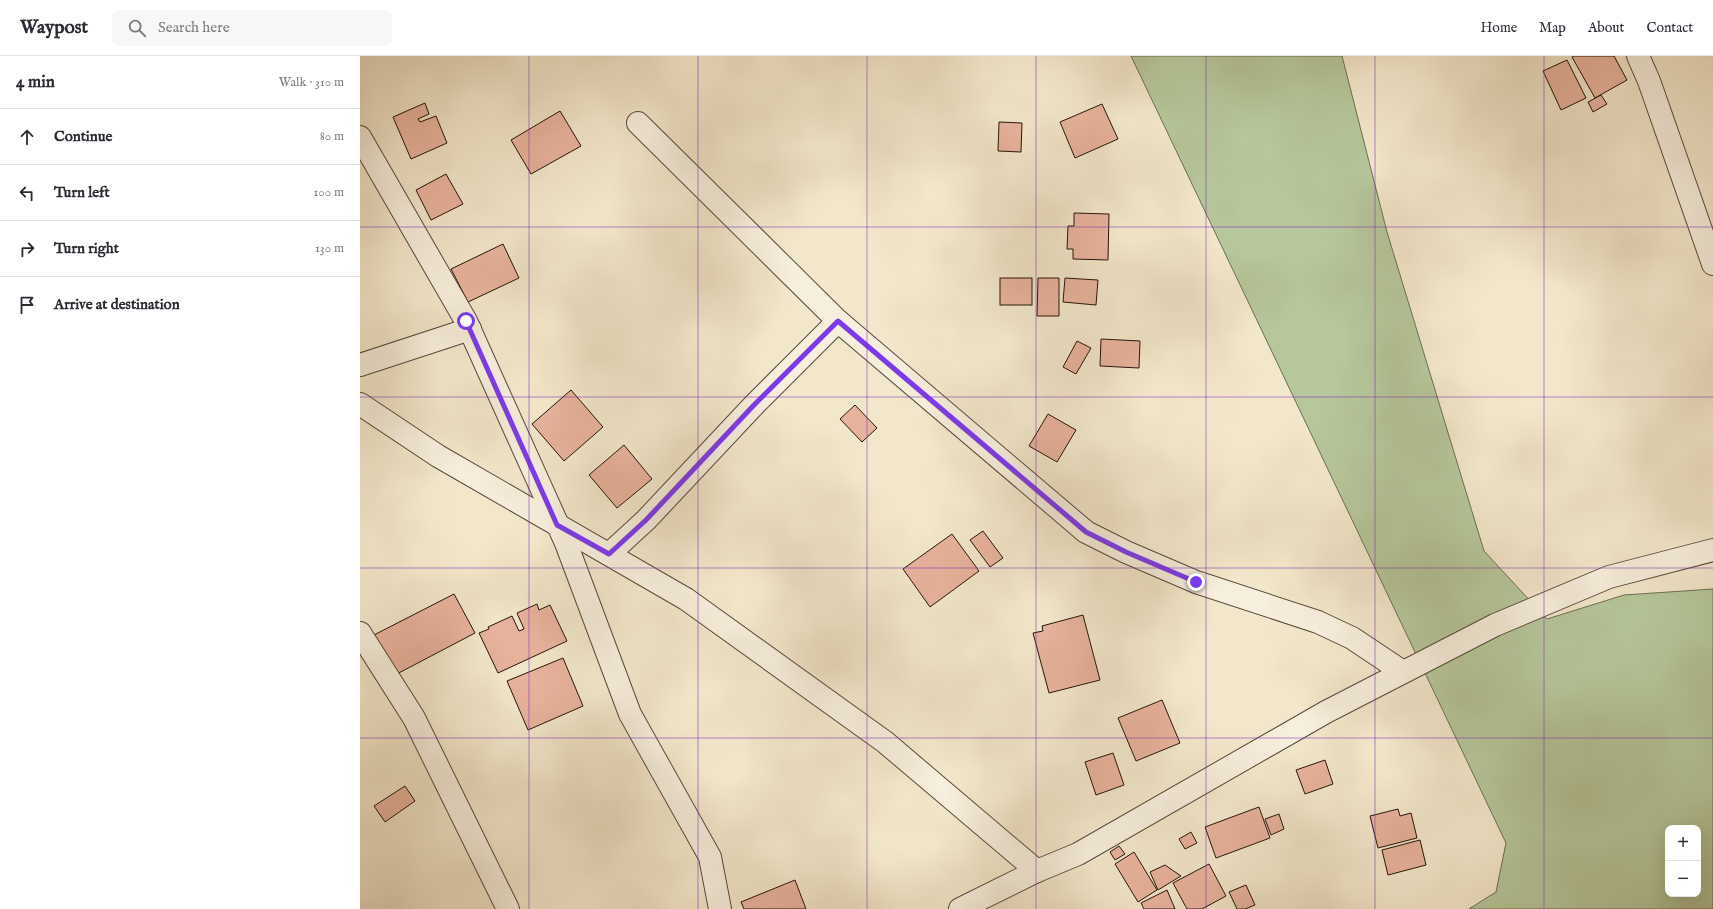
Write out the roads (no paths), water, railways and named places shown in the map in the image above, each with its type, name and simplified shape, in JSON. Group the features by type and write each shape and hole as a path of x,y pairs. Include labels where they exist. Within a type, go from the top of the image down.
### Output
{"street":[{"path":"1638,56 1649,82 1713,264"},
{"path":"638,123 838,321 1086,532 1126,552 1196,582 1318,622 1352,638 1403,672"},
{"path":"360,137 470,329 566,543 630,714 710,857 720,909"},
{"path":"609,554 646,520 754,405 838,321"},
{"path":"360,365 470,329"},
{"path":"360,404 438,456 686,599 885,742 1037,871"},
{"path":"960,909 1037,871 1078,854 1326,712 1495,625 1610,577 1713,550"},
{"path":"360,633 414,718 508,909"}]}
